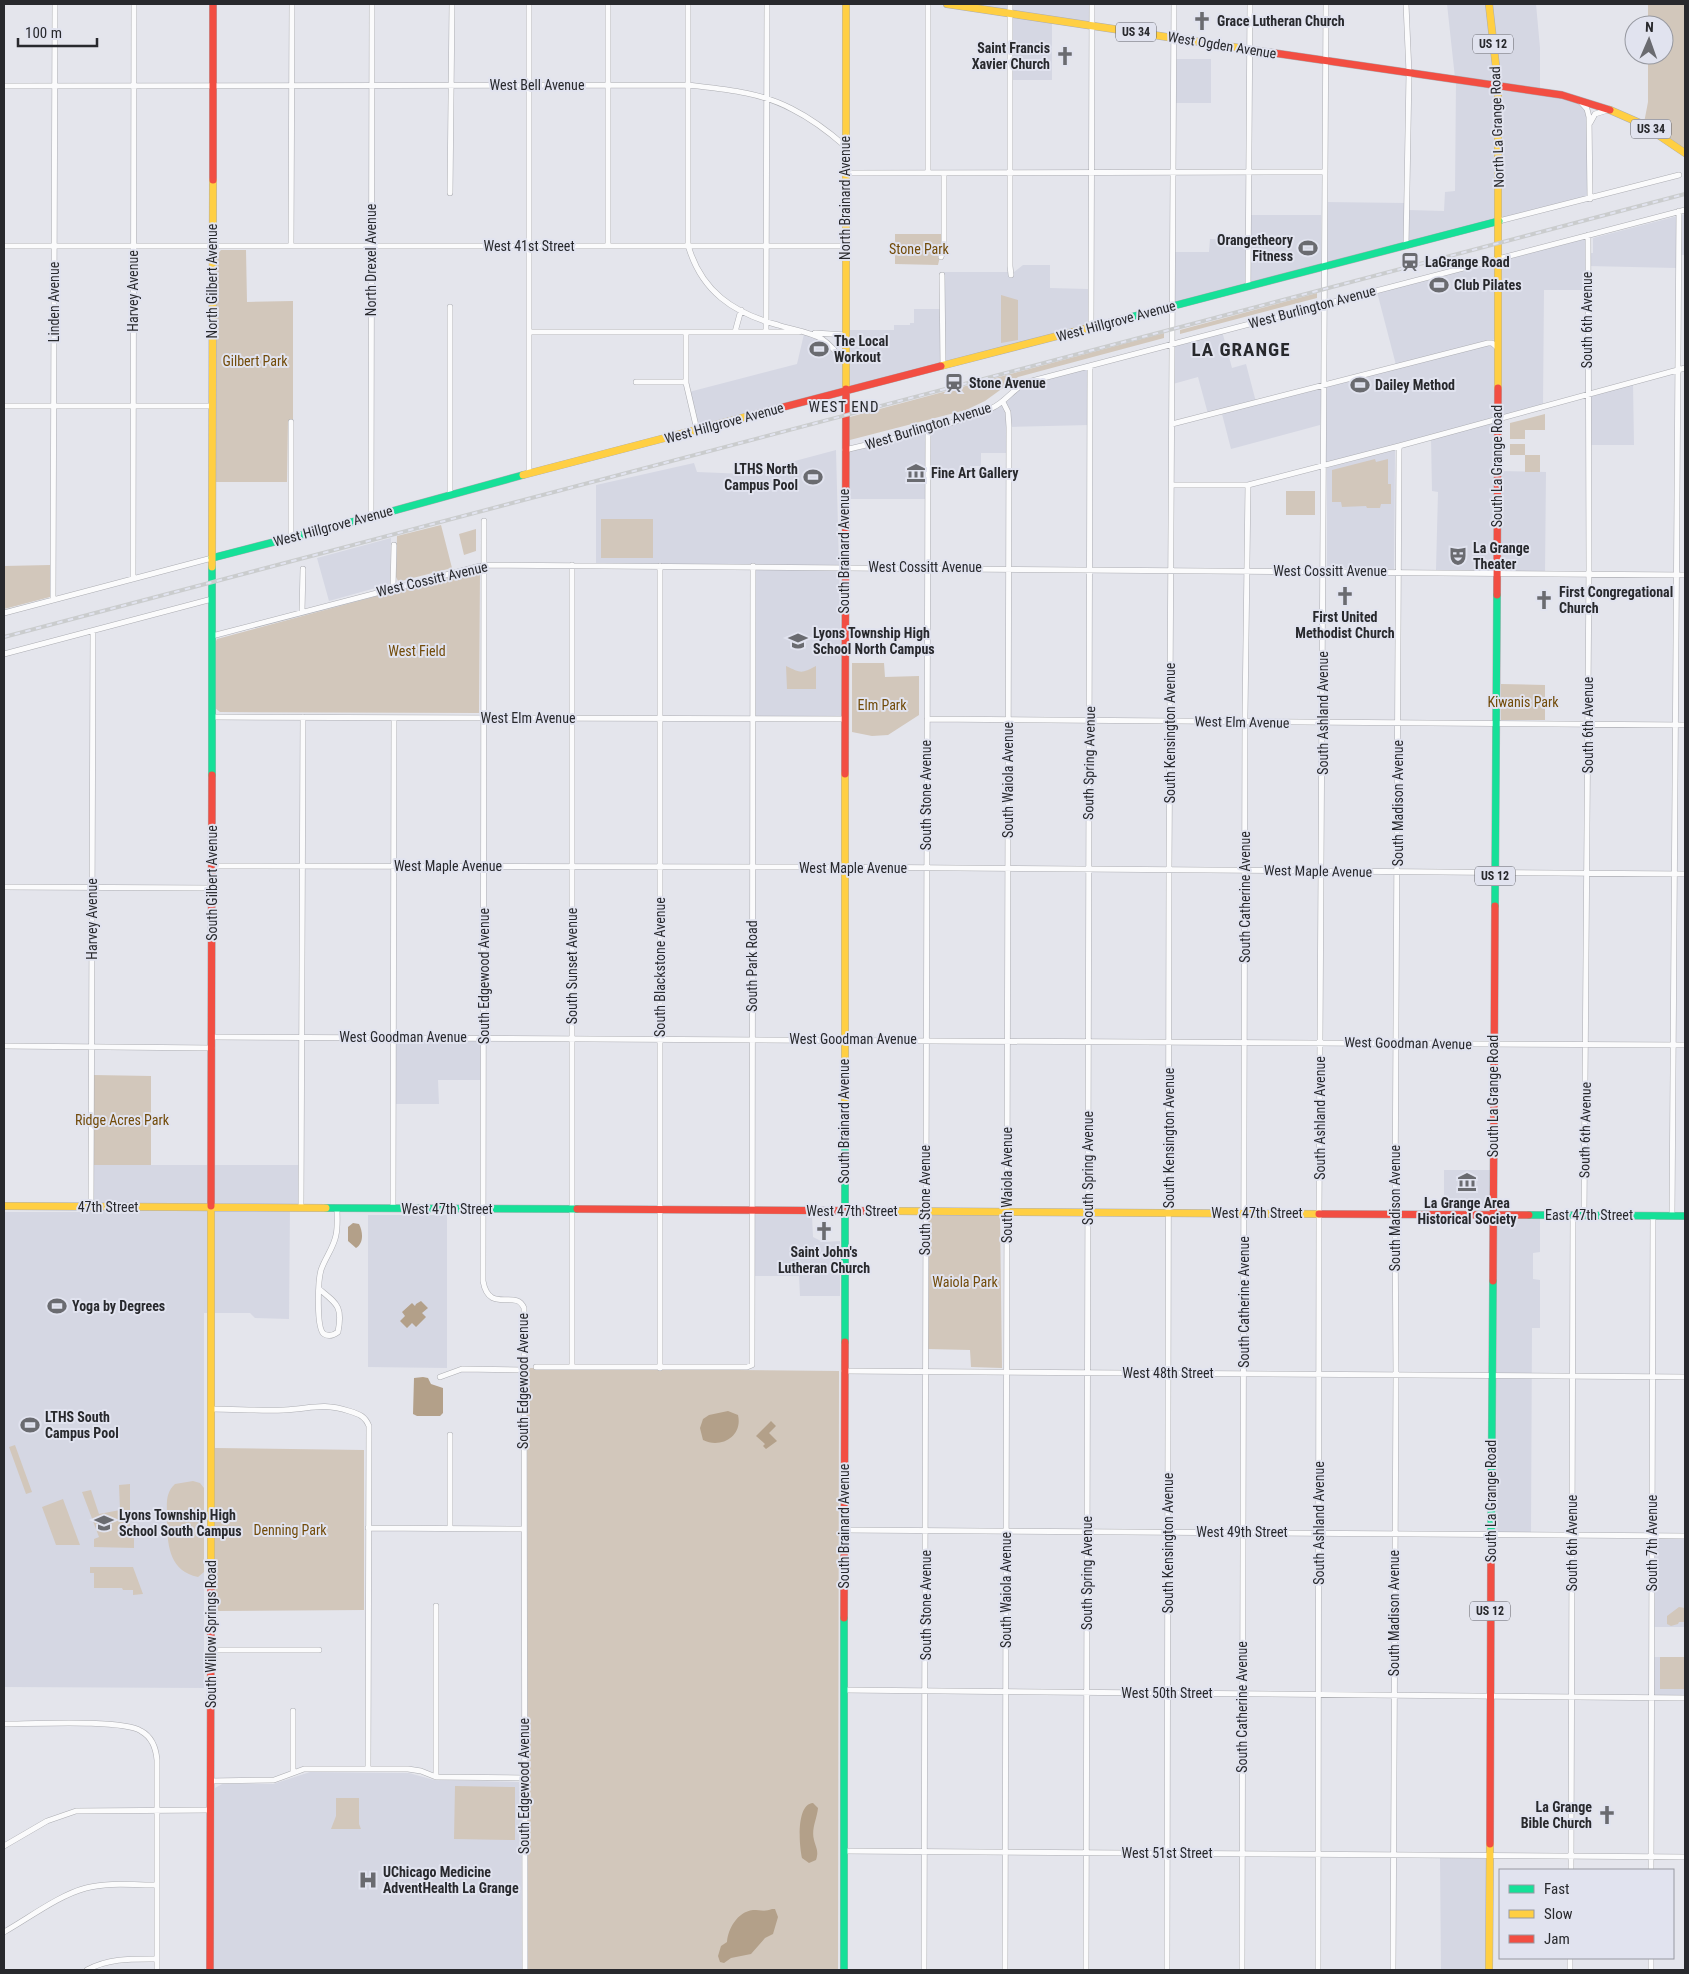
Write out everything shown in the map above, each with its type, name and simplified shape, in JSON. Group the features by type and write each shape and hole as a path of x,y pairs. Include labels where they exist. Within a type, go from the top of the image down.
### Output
{"street":[{"name":"Linden Avenue","path":"53,600 55,4"},
{"name":"Harvey Avenue","path":"132,579 134,4"},
{"name":"North Gilbert Avenue","path":"212,558 213,4"},
{"path":"291,246 292,4"},
{"name":"North Drexel Avenue","path":"371,517 372,4"},
{"path":"450,193 452,4"},
{"path":"529,4 529,473"},
{"path":"608,4 608,246"},
{"path":"688,4 688,245 695,268 708,286 724,300 766,322 808,332 824,340 846,364"},
{"path":"766,332 767,4"},
{"name":"North Brainard Avenue","path":"846,4 846,391"},
{"path":"928,4 928,173"},
{"name":"West Ogden Avenue","path":"947,4 1498,85"},
{"path":"1010,4 1010,266 1012,275"},
{"path":"1091,328 1092,4"},
{"name":"South Kensington Avenue","path":"1167,1970 1169,870 1174,4"},
{"path":"1248,286 1250,4"},
{"name":"South Ashland Avenue","path":"1318,1970 1319,1213 1326,4"},
{"path":"1406,4 1409,72 1406,246"},
{"name":"North La Grange Road","path":"1489,4 1498,85 1499,221"},
{"name":"West Bell Avenue","path":"4,86 688,85 725,89 767,99 791,108 819,124 845,146"},
{"name":"US 34","path":"1498,85 1576,98 1614,110 1644,124 1685,154"},
{"path":"1576,98 1587,109 1590,124 1590,199"},
{"path":"1590,124 1598,112 1614,110"},
{"path":"846,173 1324,172"},
{"path":"941,258 944,248 944,173"},
{"path":"1499,221 1679,175"},
{"path":"1672,1216 1678,370 1682,211"},
{"name":"West Burlington Avenue","path":"844,450 971,416 1003,402 1024,383 1324,303 1682,211"},
{"name":"West Hillgrove Avenue","path":"212,558 371,517 529,473 1499,221"},
{"name":"South La Grange Road","path":"1489,1970 1499,221"},
{"name":"South 6th Avenue","path":"1584,1215 1589,574 1588,235"},
{"name":"West 41st Street","path":"4,246 845,246"},
{"path":"942,275 943,366"},
{"path":"450,307 450,495"},
{"path":"735,332 741,310"},
{"path":"529,332 808,332 846,335"},
{"path":"686,332 686,382 697,430"},
{"path":"1172,424 1488,343 1492,343 1498,349"},
{"name":"South Spring Avenue","path":"1086,1970 1090,366"},
{"path":"1172,484 1248,485 1685,368"},
{"path":"636,382 686,382"},
{"name":"South Brainard Avenue","path":"844,1970 844,450 846,391"},
{"name":"South Waiola Avenue","path":"1003,402 1008,412 1005,1970"},
{"path":"4,406 212,406"},
{"path":"291,422 291,538"},
{"name":"South Stone Avenue","path":"924,1970 926,567 928,429"},
{"name":"South Madison Avenue","path":"1393,1970 1396,1375 1394,1213 1398,872 1399,446"},
{"name":"South Catherine Avenue","path":"1242,1970 1244,1041 1248,485"},
{"name":"South Edgewood Avenue","path":"484,521 483,1281 484,1291 489,1297 496,1300 516,1300 523,1305 525,1970"},
{"path":"393,588 394,545"},
{"path":"4,613 212,558"},
{"name":"South Gilbert Avenue","path":"212,558 212,1208"},
{"name":"West Cossitt Avenue","path":"212,636 484,565 1171,569 1685,575"},
{"name":"South Sunset Avenue","path":"572,565 572,1367"},
{"name":"South Blackstone Avenue","path":"660,566 660,1368"},
{"name":"South Park Road","path":"660,1368 750,1366 752,1362 753,566"},
{"path":"302,611 303,569"},
{"path":"4,654 212,599"},
{"name":"Harvey Avenue","path":"91,1207 93,632"},
{"name":"West Elm Avenue","path":"212,717 845,719"},
{"path":"301,1208 303,717"},
{"path":"392,1208 394,719"},
{"name":"West Elm Avenue","path":"927,719 1089,722 1685,725"},
{"name":"West Maple Avenue","path":"212,866 845,867 1685,874"},
{"path":"4,887 212,888"},
{"name":"West Goodman Avenue","path":"212,1037 1244,1041 1685,1045"},
{"path":"4,1046 212,1048"},
{"name":"47th Street","path":"4,1206 212,1208"},
{"name":"West 47th Street","path":"212,1208 1492,1214"},
{"name":"South Willow Springs Road","path":"210,1970 212,1208"},
{"path":"320,1288 339,1306 338,1332 334,1335 326,1336 319,1326 320,1288 321,1270 336,1236 337,1208"},
{"name":"East 47th Street","path":"1492,1214 1685,1216"},
{"name":"South 6th Avenue","path":"1571,1869 1574,1215"},
{"name":"South 7th Avenue","path":"1651,1869 1654,1216"},
{"path":"536,1367 660,1368"},
{"path":"440,1377 462,1369 523,1370"},
{"name":"West 48th Street","path":"844,1371 1685,1376"},
{"path":"211,1409 286,1410 317,1405 334,1406 366,1419 368,1426 368,1769"},
{"path":"450,1435 450,1528"},
{"path":"368,1528 524,1529"},
{"name":"West 49th Street","path":"844,1530 1685,1536"},
{"path":"436,1606 436,1777"},
{"path":"211,1650 319,1650"},
{"name":"West 50th Street","path":"844,1690 1685,1698"},
{"path":"293,1711 293,1772"},
{"path":"4,1724 122,1725 137,1729 148,1736 156,1752 157,1970"},
{"path":"210,1781 274,1780 304,1769 415,1770 436,1777 524,1778"},
{"path":"4,1846 47,1821 67,1813 90,1810 210,1810"},
{"name":"West 51st Street","path":"844,1851 1685,1858"},
{"path":"4,1932 68,1895 86,1888 105,1885 157,1885"},
{"path":"87,1970 100,1964 120,1960 157,1959"}],"shaded area":[{"path":"970,4 1090,4 1090,23"},
{"path":"1447,4 1489,4 1496,84 1455,78"},
{"path":"1492,4 1536,4 1540,48 1540,89 1499,84"},
{"path":"1013,17 1052,22 1052,80 1013,80"},
{"path":"1175,59 1211,59 1211,103 1174,103"},
{"path":"1456,81 1497,88 1497,220 1407,242 1408,210 1444,211 1445,192 1455,191"},
{"path":"1499,88 1577,100 1585,108 1589,117 1590,198 1500,220"},
{"path":"1325,202 1405,203 1405,244 1326,265"},
{"path":"1685,214 1685,255 1676,255 1676,268 1588,266 1588,253 1593,253 1593,238"},
{"path":"1251,215 1321,215 1321,264 1251,283"},
{"path":"1587,237 1587,290 1544,290 1543,405 1500,416 1500,260"},
{"path":"1210,239 1246,240 1245,283 1175,302 1175,252 1209,252"},
{"path":"1496,261 1496,339 1396,365 1377,292"},
{"path":"1023,265 1050,265 1050,288 1088,289 1088,325 945,364 944,272 1014,272"},
{"path":"914,309 942,309 941,364 847,390 847,330 894,330 894,325 910,325 910,323 914,323"},
{"path":"1222,331 1232,368 1246,364 1256,402 1208,414 1198,377 1173,384 1174,345"},
{"path":"804,334 822,341 845,365 845,391 698,429 689,392 797,364"},
{"path":"1493,343 1497,349 1496,418 1324,464 1325,386"},
{"path":"1089,367 1089,425 1010,427 1004,402 1022,385"},
{"path":"1633,384 1634,445 1588,445 1589,396"},
{"path":"1322,387 1320,425 1231,449 1222,414"},
{"path":"1003,403 1008,413 1007,453 981,453 981,466 970,466 969,477 928,477 928,430"},
{"path":"1496,420 1496,571 1436,570 1438,492 1432,491 1431,438"},
{"path":"926,431 926,499 846,499 846,451"},
{"name":"Lyons Township High School North Campus","path":"836,450 843,718 755,718 754,565 596,564 596,485 694,463 697,472 746,474"},
{"path":"1395,450 1394,569 1327,568 1327,468"},
{"path":"1498,471 1546,472 1545,573 1498,571"},
{"path":"391,538 390,584 329,601 317,558"},
{"path":"394,1039 482,1039 482,1080 438,1080 439,1104 394,1104"},
{"path":"93,1165 304,1165 304,1207 290,1207 289,1319 255,1318 250,1313 204,1313 204,1688 4,1687 4,1212 89,1212"},
{"path":"1444,1170 1493,1170 1493,1213 1444,1213"},
{"path":"368,1215 447,1215 447,1368 368,1367"},
{"path":"755,1215 812,1215 813,1237 823,1242 840,1241 840,1296 800,1296 799,1276 755,1276"},
{"path":"1495,1215 1540,1216 1540,1252 1533,1253 1533,1279 1540,1280 1540,1328 1532,1328 1531,1534 1493,1533"},
{"path":"353,1223 359,1224 362,1234 362,1240 356,1248 348,1241 348,1227"},
{"path":"421,1301 428,1308 422,1313 426,1317 416,1327 412,1323 407,1328 400,1321 405,1316 402,1312 412,1303 415,1306"},
{"path":"414,1378 428,1378 431,1384 443,1388 443,1413 440,1416 417,1416 413,1414"},
{"path":"728,1411 738,1415 739,1422 734,1435 723,1442 717,1443 703,1440 700,1428 703,1419 709,1415"},
{"path":"771,1421 776,1426 769,1433 777,1441 766,1449 763,1446 765,1444 756,1436"},
{"path":"1654,1537 1685,1537 1685,1627 1653,1627"},
{"path":"1653,1657 1685,1657 1685,1696 1653,1696"},
{"name":"UChicago Medicine AdventHealth La Grange","path":"310,1772 409,1773 434,1780 519,1782 521,1786 522,1970 214,1970 215,1788 222,1784 273,1784"},
{"path":"813,1803 818,1808 813,1832 817,1854 816,1860 809,1863 802,1858 800,1826 804,1810"},
{"path":"1440,1858 1487,1859 1486,1970 1441,1970"},
{"path":"775,1909 778,1917 773,1934 765,1938 751,1954 731,1958 724,1963 720,1962 718,1956 721,1946 727,1942 734,1922 747,1911"}],"green space":[{"path":"1648,4 1685,4 1685,152 1644,123 1648,102 1648,65 1674,65 1674,15 1648,15"},
{"name":"Stone Park","path":"895,234 942,234 942,248 938,265 895,264"},
{"name":"Gilbert Park","path":"221,250 246,250 247,302 293,301 293,421 288,421 287,482 216,482 216,256"},
{"path":"1317,293 1317,298 1180,334 1180,330"},
{"path":"1001,295 1018,300 1018,340 1001,343"},
{"path":"1164,333 1164,338 1018,377 985,401 966,410 846,441 846,418"},
{"path":"1545,414 1545,430 1525,430 1525,439 1510,439 1510,423"},
{"path":"1510,444 1525,444 1525,455 1510,455"},
{"path":"1525,455 1540,455 1540,472 1525,472"},
{"path":"1375,459 1376,462 1388,459 1388,484 1391,484 1391,504 1381,504 1380,508 1367,508 1366,506 1342,507 1341,502 1332,502 1332,470"},
{"path":"1286,491 1315,491 1315,515 1286,515"},
{"path":"601,519 653,519 653,558 601,558"},
{"path":"441,525 452,568 398,581 396,577 397,536"},
{"path":"476,529 476,551 464,555 459,534"},
{"path":"50,565 50,597 4,609 4,566"},
{"name":"West Field","path":"474,570 480,572 479,713 220,712 215,708 215,643 217,639"},
{"name":"Elm Park","path":"852,663 884,663 885,677 919,676 919,715 888,735 872,736 852,732"},
{"path":"786,666 801,672 816,666 816,689 787,689"},
{"name":"Kiwanis Park","path":"1501,684 1545,685 1545,720 1501,720"},
{"name":"Ridge Acres Park","path":"93,1075 151,1076 151,1165 93,1165"},
{"name":"Waiola Park","path":"929,1215 1000,1215 1002,1368 971,1367 970,1350 928,1349"},
{"path":"527,1368 839,1371 838,1970 528,1970"},
{"path":"15,1445 32,1492 26,1494 9,1447"},
{"name":"Denning Park","path":"215,1448 364,1450 364,1610 215,1611"},
{"path":"193,1481 200,1483 204,1488 204,1572 198,1577 180,1569 175,1562 171,1554 167,1527 168,1495 172,1487 175,1484"},
{"path":"130,1484 130,1538 134,1538 134,1548 94,1547 94,1539 99,1537 82,1492 91,1490 99,1514 120,1510 119,1485"},
{"path":"63,1499 80,1545 56,1545 42,1507"},
{"path":"90,1567 133,1567 143,1594 133,1595 133,1590 123,1590 122,1588 94,1588 94,1573 90,1573"},
{"path":"1679,1607 1685,1608 1685,1622 1679,1622 1671,1626 1667,1624 1667,1616"},
{"path":"1660,1657 1685,1657 1685,1689 1660,1689"},
{"path":"455,1786 515,1787 515,1840 454,1839"},
{"path":"336,1798 359,1798 359,1824 361,1829 331,1829 336,1816"}],"railway":[{"path":"4,637 1685,194"}],"traffic: fast":[{"path":"1131,317 1499,221"},
{"path":"212,558 523,475"},
{"path":"212,567 212,775"},
{"path":"1495,906 1497,595"},
{"path":"845,1108 845,1342"},
{"path":"326,1208 577,1209"},
{"path":"1529,1215 1685,1216"},
{"path":"1491,1555 1493,1281"},
{"path":"844,1618 844,1970"}],"traffic: slow":[{"path":"846,4 846,389"},
{"path":"947,4 1274,53"},
{"path":"1489,4 1498,85 1498,388"},
{"path":"1610,110 1642,124 1685,153"},
{"path":"212,567 213,180"},
{"path":"941,366 1131,317"},
{"path":"523,475 749,416"},
{"path":"845,774 845,1108"},
{"path":"4,1206 326,1208"},
{"path":"211,1206 211,1579"},
{"path":"891,1211 1319,1214"},
{"path":"1489,1970 1490,1844"}],"traffic: jam":[{"path":"213,4 213,180"},
{"path":"1274,53 1562,95 1610,110"},
{"path":"749,416 941,366"},
{"path":"1497,595 1498,388"},
{"path":"845,774 846,389"},
{"path":"211,1206 212,775"},
{"path":"1493,1281 1495,906"},
{"path":"577,1209 891,1211"},
{"path":"1319,1214 1529,1215"},
{"path":"844,1618 845,1342"},
{"path":"1490,1844 1491,1555"},
{"path":"210,1970 211,1579"}],"place":[{"name":"Grace Lutheran Church","path":"1202,21"},
{"name":"Saint Francis Xavier Church","path":"1065,56"},
{"name":"Orangetheory Fitness","path":"1308,248"},
{"name":"LaGrange Road","path":"1410,262"},
{"name":"Club Pilates","path":"1439,285"},
{"name":"The Local Workout","path":"819,349"},
{"name":"Stone Avenue","path":"954,383"},
{"name":"Dailey Method","path":"1360,385"},
{"name":"Fine Art Gallery","path":"916,473"},
{"name":"LTHS North Campus Pool","path":"813,477"},
{"name":"La Grange Theater","path":"1458,556"},
{"name":"First United Methodist Church","path":"1345,596"},
{"name":"First Congregational Church","path":"1544,600"},
{"name":"Lyons Township High School North Campus","path":"798,641"},
{"name":"La Grange Area Historical Society","path":"1467,1182"},
{"name":"Saint John's Lutheran Church","path":"824,1231"},
{"name":"Yoga by Degrees","path":"57,1306"},
{"name":"LTHS South Campus Pool","path":"30,1425"},
{"name":"Lyons Township High School South Campus","path":"104,1523"},
{"name":"La Grange Bible Church","path":"1607,1815"},
{"name":"UChicago Medicine AdventHealth La Grange","path":"368,1880"}],"district":[{"name":"LA GRANGE","path":"1241,349"},
{"name":"WEST END","path":"844,407"}]}
